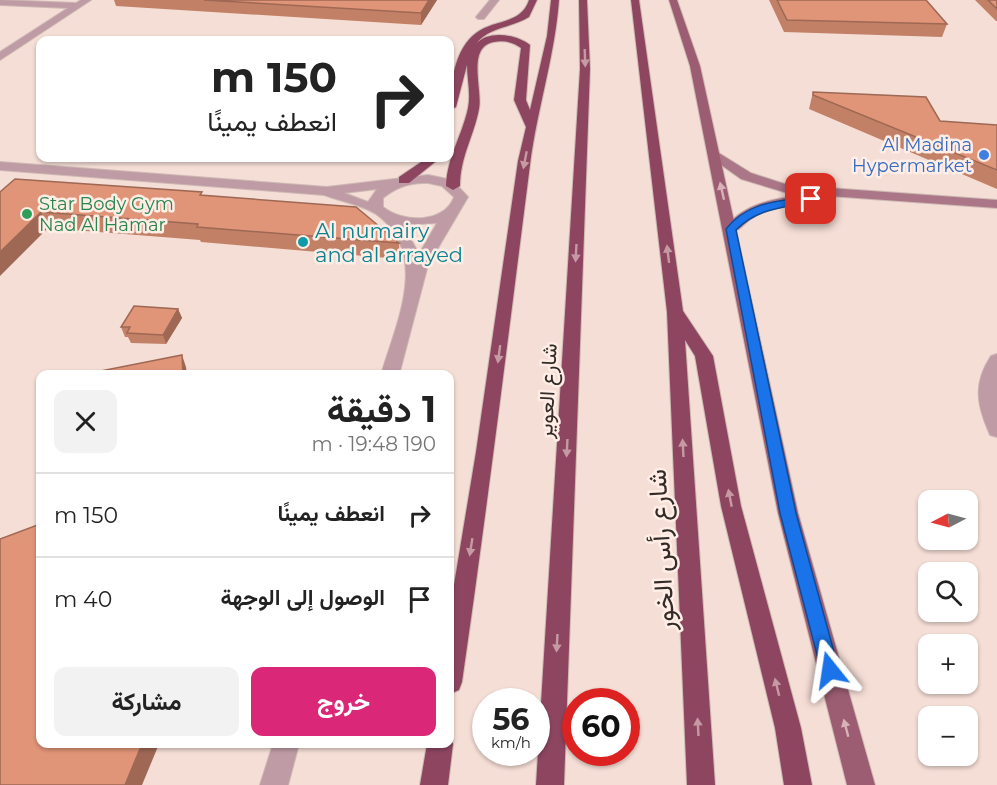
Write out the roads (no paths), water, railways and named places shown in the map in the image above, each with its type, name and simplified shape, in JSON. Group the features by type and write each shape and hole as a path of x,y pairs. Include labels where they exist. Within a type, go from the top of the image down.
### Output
{"highway":[{"path":"454,95 472,41 488,30 524,16 531,9 533,0"},
{"path":"454,656 486,452 524,161 552,36 555,0"},
{"name":"شارع العوير","path":"550,785 585,69 583,0"},
{"path":"635,0 675,312 704,356 731,506 788,728 798,785"},
{"path":"453,186 455,156 474,109 471,68 483,42 508,39 520,42 526,47 520,100 532,128"},
{"path":"400,182 428,162"},
{"name":"شارع رأس الخور","path":"675,312 701,785"},
{"path":"434,785 439,748"}],"main road":[{"path":"673,0 691,51 731,229 788,513 861,785"}],"street":[{"path":"0,57 87,0"},
{"path":"481,17 495,0"},
{"path":"0,2 77,6"},
{"path":"714,154 746,176 787,189 997,204"},
{"path":"0,166 327,191 436,180 453,186 461,197 460,202 450,213 429,246 414,284 391,370"},
{"path":"400,182 378,195 376,202 410,244 414,260 414,284"},
{"path":"327,191 410,222 432,220 450,213"},
{"path":"731,229 752,211 793,200 811,199 997,213"},
{"path":"997,360 989,370 985,388 987,408 997,430"},
{"path":"274,785 285,748"}],"place":[{"name":"Al Madina Hypermarket","path":"984,155"},
{"name":"Star Body Gym Nad Al Hamar","path":"27,214"},
{"name":"Al numairy and al arrayed","path":"303,242"}]}
